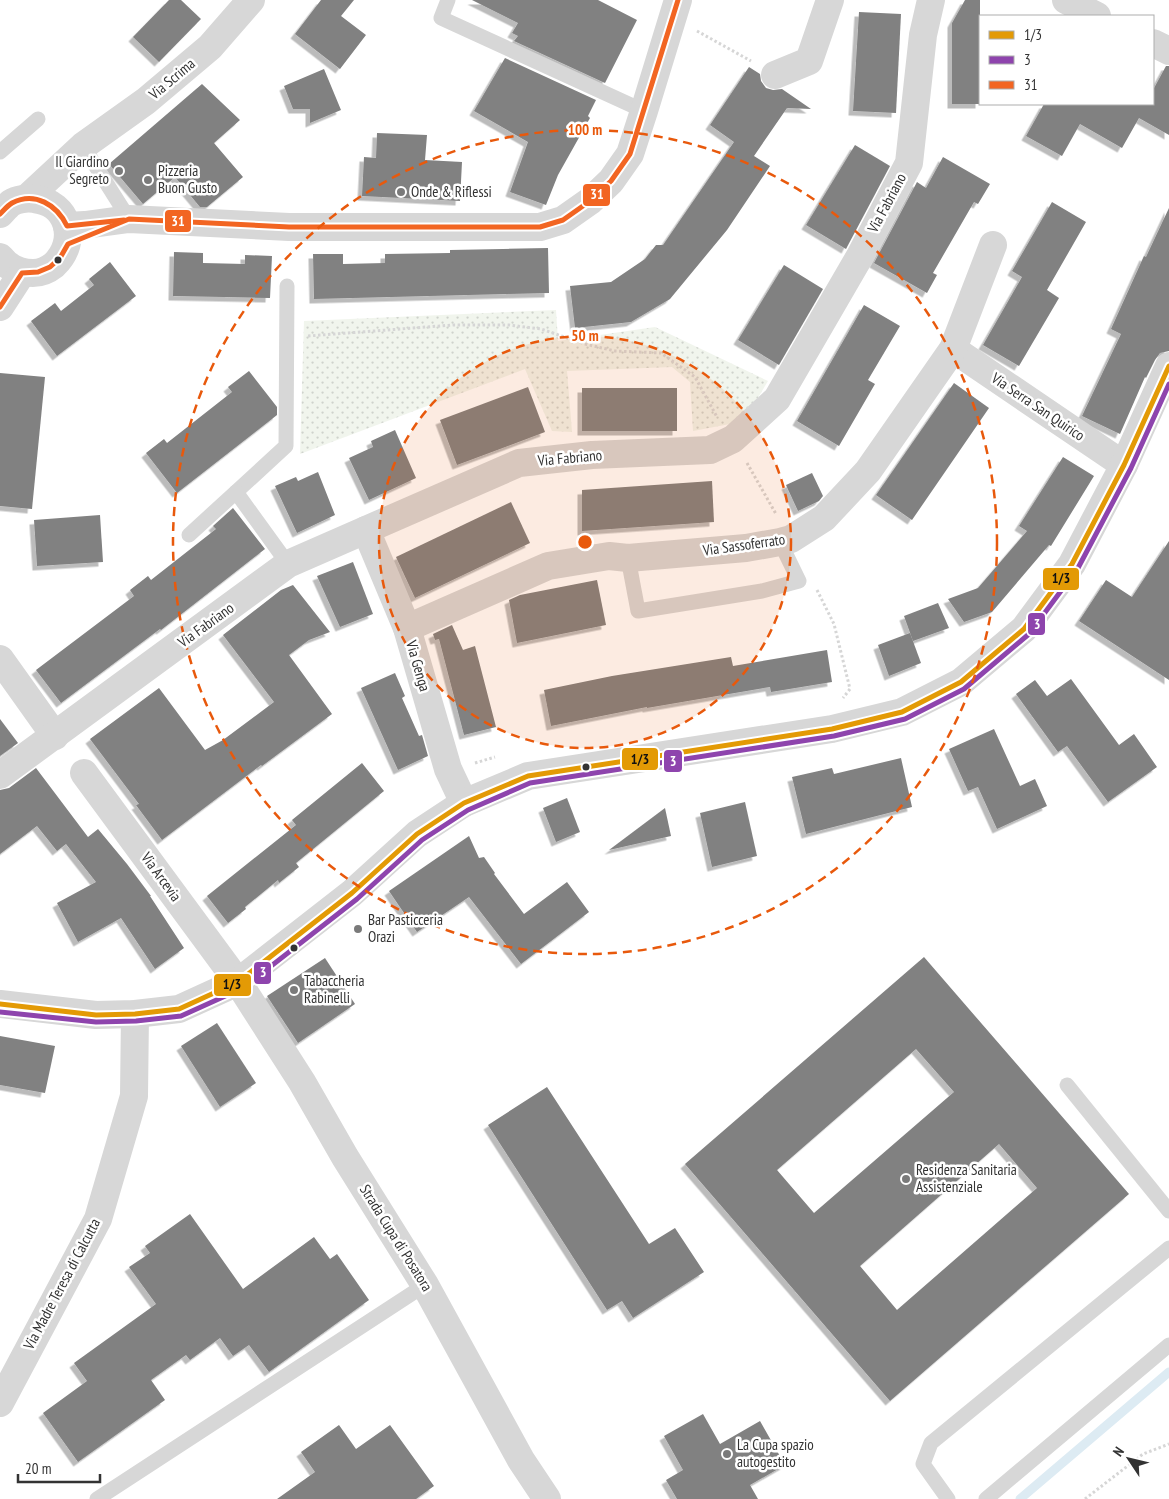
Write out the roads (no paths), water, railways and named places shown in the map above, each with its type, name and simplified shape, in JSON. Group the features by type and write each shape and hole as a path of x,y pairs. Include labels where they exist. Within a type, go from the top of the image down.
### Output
{"street":[{"name":"Via Scrima","path":"0,214 12,203 27,198 83,146 146,101 210,47 252,0"},
{"path":"775,75 808,61 830,0"},
{"name":"Via Fabriano","path":"0,775 288,564 519,464 592,456 710,450 726,429 777,399 860,256 909,163 922,34 931,0"},
{"path":"1066,0 1095,15"},
{"path":"64,226 129,219 289,226 540,227 563,220 590,201 611,180 630,154 676,9"},
{"path":"1154,44 1169,51"},
{"path":"0,257 12,269 22,273 37,273 51,268 61,258 64,226 83,146"},
{"path":"27,198 43,200 64,226"},
{"name":"Via Sassoferrato","path":"407,628 548,566 609,556 628,558 746,548 779,529 791,539 824,518 868,471 953,349 993,245"},
{"path":"0,307 22,273"},
{"name":"Via Serra San Quirico","path":"953,349 1124,465"},
{"path":"0,1004 96,1015 135,1014 178,1009 238,982 352,893 417,834 464,803 528,776 832,729 902,712 961,682 1024,629 1072,564 1124,465 1169,366"},
{"name":"Via Genga","path":"366,530 407,628 448,770 464,803"},
{"path":"0,659 55,736"},
{"name":"Via Arcevia","path":"84,773 238,982"},
{"name":"Strada Cupa di Posatora","path":"238,982 302,1082 345,1157 425,1285 521,1460 547,1499"},
{"name":"Via Madre Teresa di Calcutta","path":"0,1403 98,1219 134,1096 135,1014"}],"lane":[{"path":"448,0 441,18 644,111"},
{"path":"0,152 38,119"},
{"path":"83,146 129,219"},
{"path":"189,535 286,446 287,286"},
{"path":"236,492 288,564"},
{"path":"628,558 638,610 762,591 799,581 779,529"},
{"path":"1067,1085 1169,1211"},
{"path":"948,1499 923,1464 931,1443 1169,1248"},
{"path":"97,1499 425,1285"},
{"path":"986,1499 1169,1345"}],"waterway":[{"path":"1020,1499 1169,1372"}],"place":[{"name":"Il Giardino Segreto","path":"119,171"},
{"name":"Pizzeria Buon Gusto","path":"148,180"},
{"name":"Onde & Riflessi","path":"401,192"},
{"name":"Bar Pasticceria Orazi","path":"358,929"},
{"name":"Tabaccheria Rabinelli","path":"294,990"},
{"name":"Residenza Sanitaria Assistenziale","path":"906,1179"},
{"name":"La Cupa spazio autogestito","path":"727,1454"}]}
